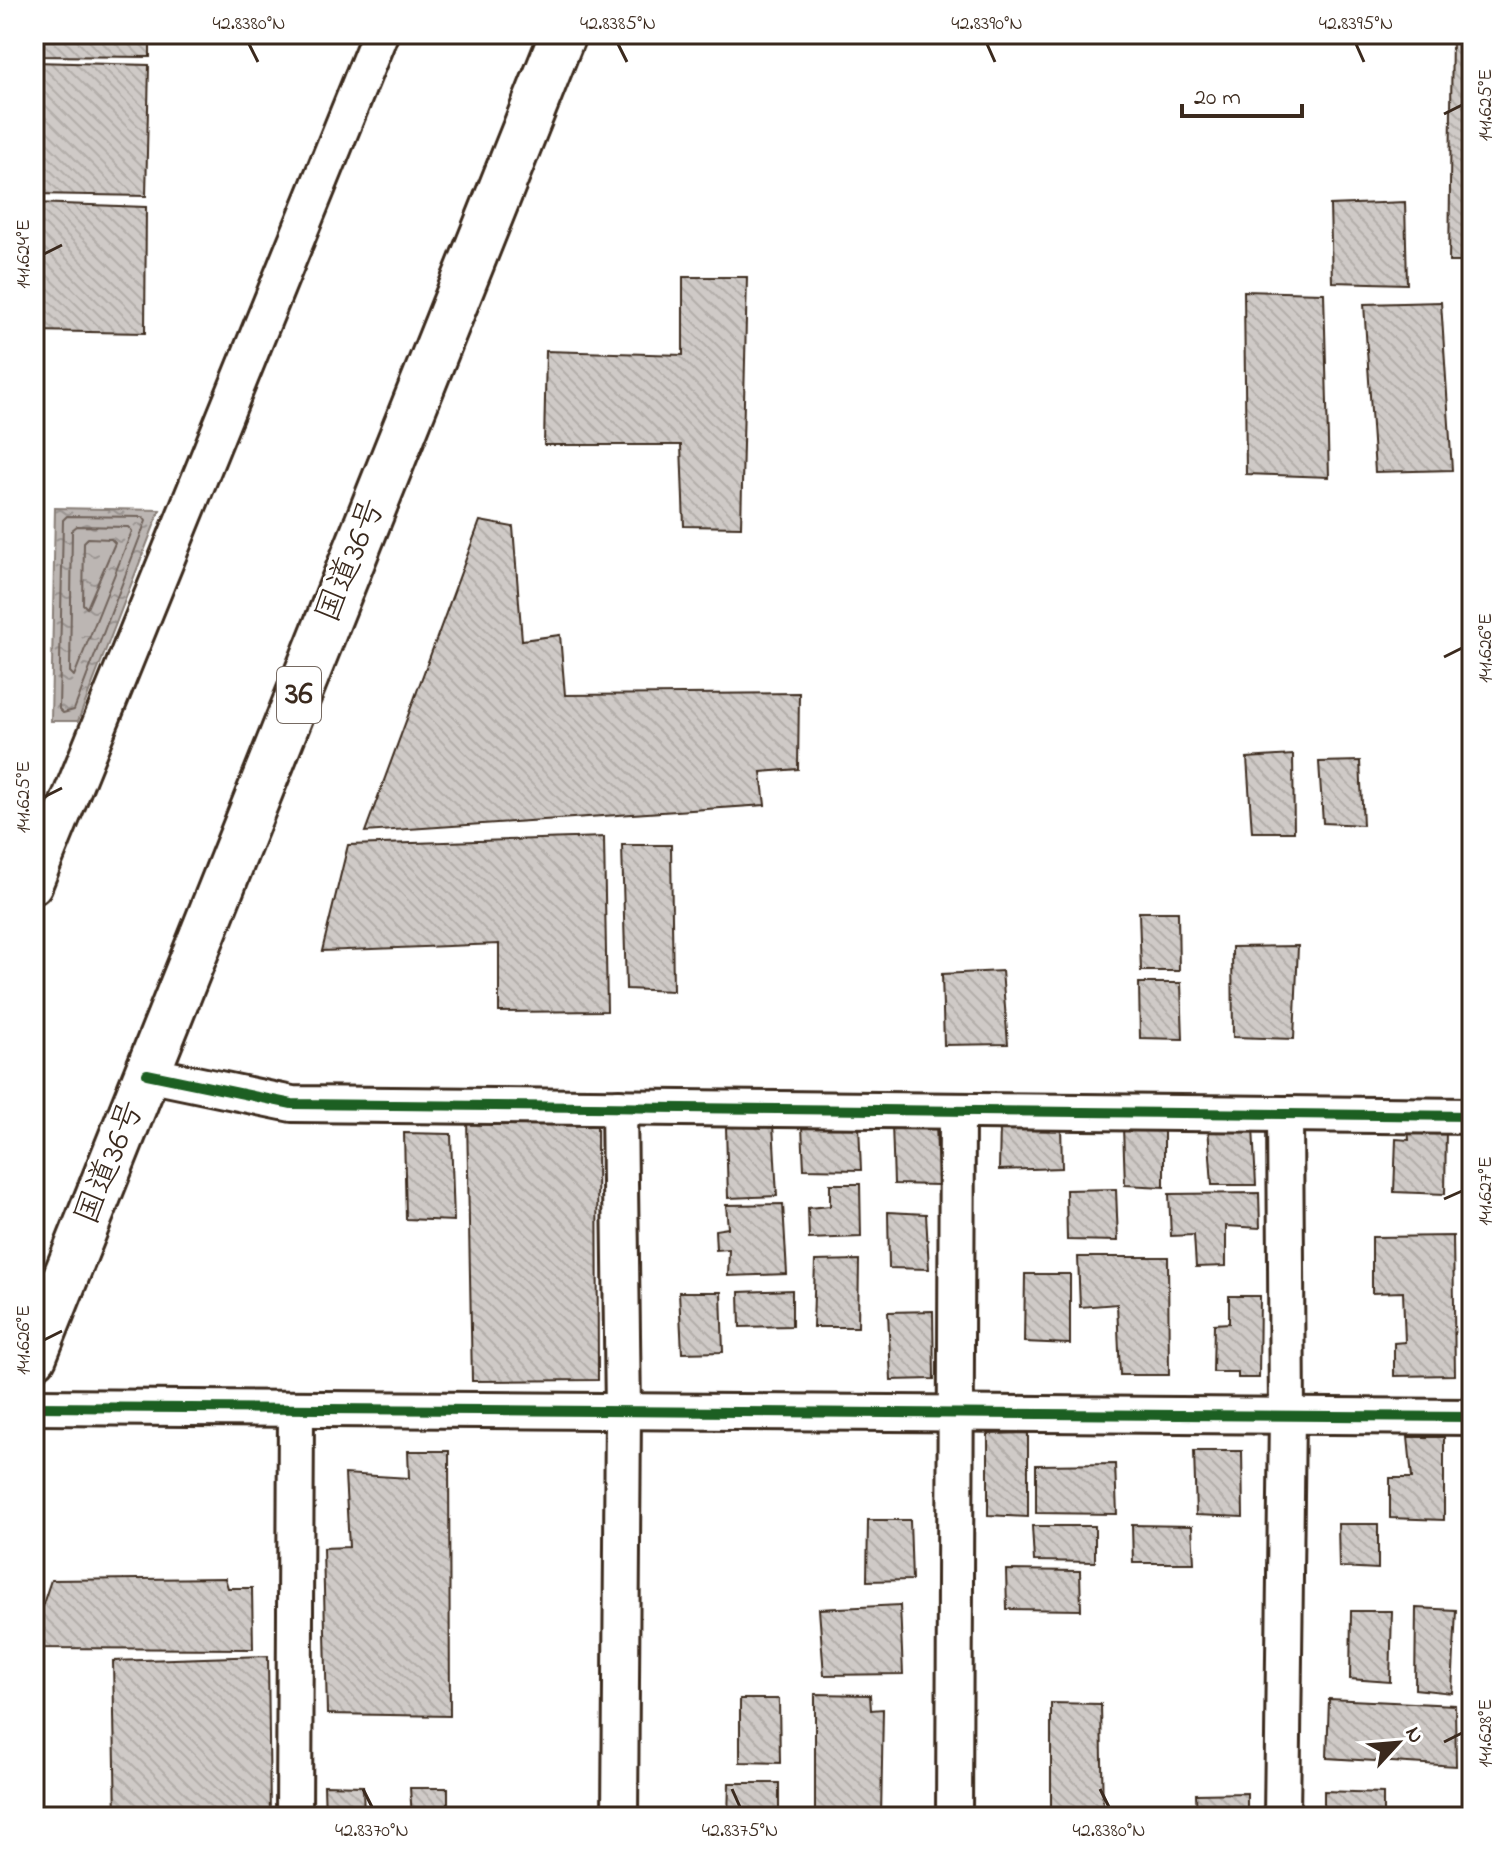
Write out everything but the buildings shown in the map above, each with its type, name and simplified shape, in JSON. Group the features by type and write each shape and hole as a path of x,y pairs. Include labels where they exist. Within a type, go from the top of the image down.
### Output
{"highway":[{"name":"国道36号","path":"34,1356 563,34"}],"street":[{"path":"34,886 380,34"},
{"path":"147,1074 292,1104 1472,1116"},
{"path":"619,1107 623,1411 620,1817"},
{"path":"954,1817 957,1111"},
{"path":"1282,1817 1287,1416 1285,1114"},
{"path":"34,1407 1472,1417"},
{"path":"294,1817 296,1409"}],"water":[{"path":"55,508 160,510 78,721 51,721"}],"cycle path":[{"path":"147,1074 292,1104 1472,1116"},
{"path":"34,1407 1472,1417"}]}
